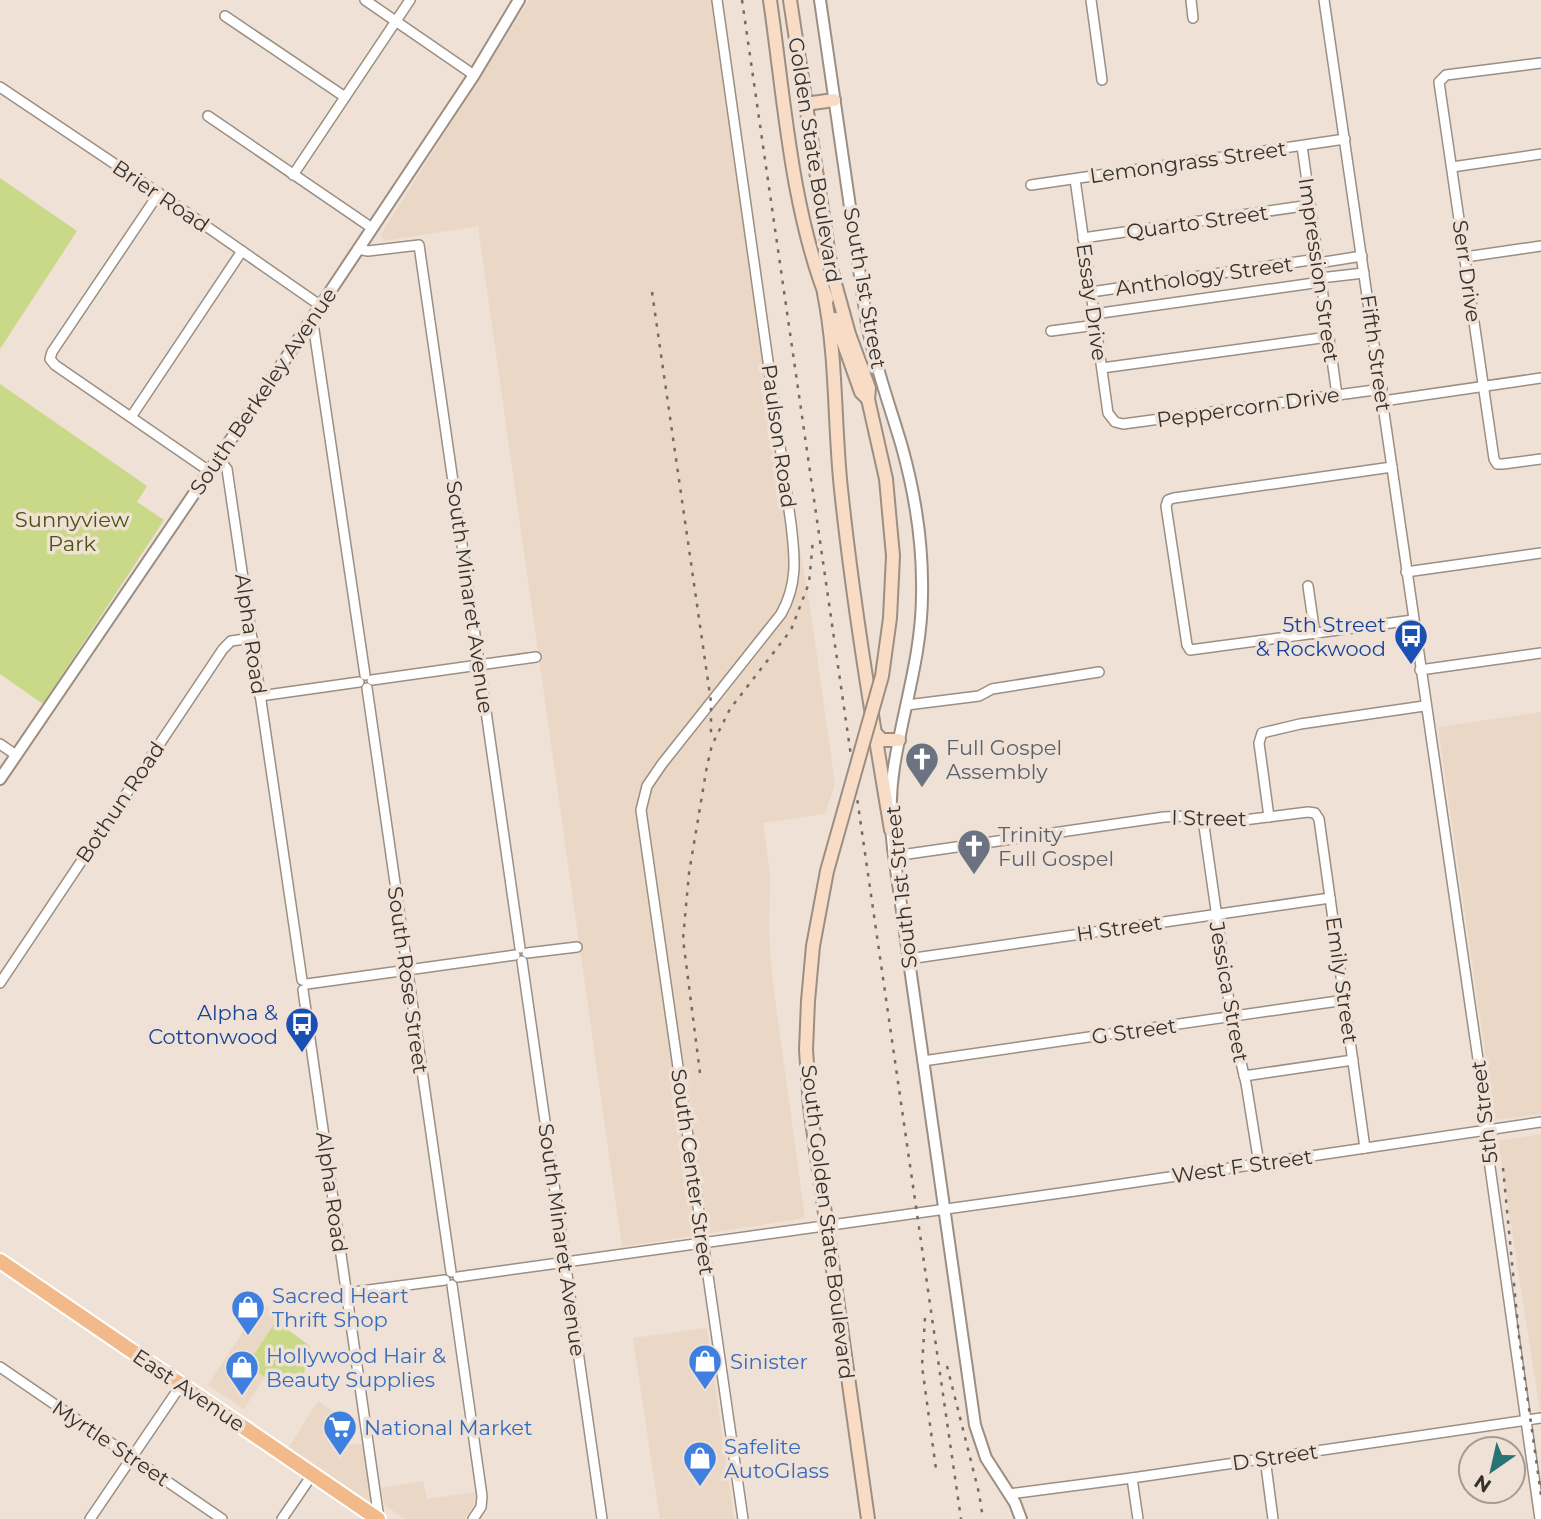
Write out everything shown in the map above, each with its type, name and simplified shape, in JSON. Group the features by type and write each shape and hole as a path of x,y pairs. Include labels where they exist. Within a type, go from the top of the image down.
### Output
{"main road":[{"name":"Golden State Boulevard","path":"770,0 798,190 809,243 824,293 861,392 868,399"},
{"name":"Golden State Boulevard","path":"790,0 831,269 849,334 869,388 868,399 886,480 893,556"},
{"path":"805,104 834,100"},
{"path":"824,293 831,335 842,498 891,830"},
{"name":"South Golden State Boulevard","path":"868,1519 825,1225 808,1090 806,1043 813,946 827,871 882,676 890,618 893,556"},
{"path":"875,733 882,740 899,740"},
{"name":"East Avenue","path":"2,1266 379,1519"}],"street":[{"path":"365,0 474,75"},
{"path":"293,175 410,0"},
{"name":"South Berkeley Avenue","path":"0,779 321,306 474,75 519,0"},
{"name":"Paulson Road","path":"642,825 642,802 651,778 777,620 789,597 795,573 791,524 717,0"},
{"name":"South 1st Street","path":"820,0 871,344 903,451 920,544 920,630 892,780 891,830 894,856 978,1438 989,1466 1009,1494 1021,1519"},
{"path":"1091,0 1102,80"},
{"path":"1191,0 1194,18"},
{"name":"Fifth Street","path":"1324,0 1382,389 1424,706"},
{"path":"225,16 345,97"},
{"name":"Serr Drive","path":"1541,63 1446,75 1440,79 1494,459 1497,464 1541,459"},
{"name":"Brier Road","path":"0,87 321,306"},
{"path":"208,116 372,228"},
{"name":"Lemongrass Street","path":"1031,185 1345,139"},
{"name":"Impression Street","path":"1302,146 1337,395"},
{"path":"1452,167 1541,154"},
{"name":"Essay Drive","path":"1075,179 1108,413 1115,422"},
{"path":"159,193 52,352 50,359 209,471"},
{"name":"Quarto Street","path":"1083,238 1310,205"},
{"name":"South Minaret Avenue","path":"358,249 368,251 419,245 602,1519"},
{"path":"1465,257 1541,246"},
{"path":"131,417 242,251"},
{"name":"Anthology Street","path":"1091,292 1362,257"},
{"path":"1335,261 1337,276"},
{"name":"Anthology Street","path":"1094,314 1364,273"},
{"name":"South Rose Street","path":"310,322 314,328 366,681 482,1494 481,1507 473,1519"},
{"path":"1051,331 1096,325"},
{"path":"1102,368 1328,337"},
{"path":"1383,401 1541,378"},
{"name":"Peppercorn Drive","path":"1115,422 1123,424 1382,389"},
{"name":"Alpha Road","path":"218,458 227,469 304,985 379,1519"},
{"path":"1392,467 1168,500 1166,506 1187,645 1190,650 1413,620"},
{"path":"1406,572 1541,553"},
{"path":"1308,586 1315,634"},
{"name":"Bothun Road","path":"0,983 224,647 234,640 251,638"},
{"path":"1420,670 1541,653"},
{"path":"260,696 536,657"},
{"path":"907,705 979,695 992,689 1099,672"},
{"path":"1269,817 1260,736 1265,732 1300,723 1424,706"},
{"name":"5th Street","path":"1424,706 1487,1121 1540,1519"},
{"path":"0,744 16,755"},
{"name":"I Street","path":"894,856 1164,817 1186,816 1236,821 1315,813"},
{"name":"Emily Street","path":"1315,813 1319,819 1365,1149"},
{"name":"Jessica Street","path":"1202,819 1231,1017 1259,1164"},
{"name":"South Center Street","path":"642,825 743,1519"},
{"name":"H Street","path":"908,959 1330,898"},
{"path":"304,985 577,947"},
{"name":"G Street","path":"923,1061 1345,1000"},
{"path":"1244,1076 1353,1059"},
{"name":"West F Street","path":"346,1293 1541,1122"},
{"name":"Myrtle Street","path":"0,1367 222,1519"},
{"path":"90,1519 181,1385"},
{"name":"D Street","path":"1009,1494 1541,1418"},
{"path":"1265,1458 1273,1519"},
{"path":"282,1519 312,1475"},
{"path":"1132,1478 1138,1519"}],"shaded area":[{"path":"529,0 713,0 757,306 810,607 835,784 825,814 763,823 770,874 769,932 772,977 805,1218 622,1247 478,226 384,241 381,234"},
{"path":"1541,712 1541,1114 1495,1120 1438,727"},
{"path":"1541,1134 1541,1410 1540,1411 1498,1141"},
{"path":"262,1303 280,1316 247,1365 265,1377 244,1409 208,1385"},
{"path":"707,1328 734,1519 660,1519 633,1338"},
{"path":"318,1401 339,1416 336,1421 341,1442 348,1445 362,1444 371,1501 288,1449"},
{"path":"423,1481 427,1499 476,1492 473,1506 465,1519 404,1519 384,1504 381,1488"}],"green space":[{"path":"0,178 77,231 0,349"},
{"name":"Sunnyview Park","path":"0,384 147,486 137,502 164,520 43,704 0,674"},
{"path":"276,1321 310,1346 303,1378 298,1374 291,1374 282,1389 247,1365"}],"railway":[{"path":"742,0 961,1519"},
{"path":"652,292 711,702 711,739"},
{"path":"700,1073 683,939 689,873 707,766 712,745 730,709 791,630 809,583 813,540"},
{"path":"1503,1168 1519,1337 1541,1495"},
{"path":"925,1318 922,1366 936,1469"},
{"path":"947,1366 983,1519"}],"place":[{"name":"5th Street & Rockwood","path":"1411,666"},
{"name":"Full Gospel Assembly","path":"922,789"},
{"name":"Trinity Full Gospel","path":"974,876"},
{"name":"Alpha & Cottonwood","path":"302,1054"},
{"name":"Sacred Heart Thrift Shop","path":"248,1337"},
{"name":"Sinister","path":"705,1391"},
{"name":"Hollywood Hair & Beauty Supplies","path":"242,1397"},
{"name":"National Market","path":"340,1457"},
{"name":"Safelite AutoGlass","path":"700,1488"}]}
